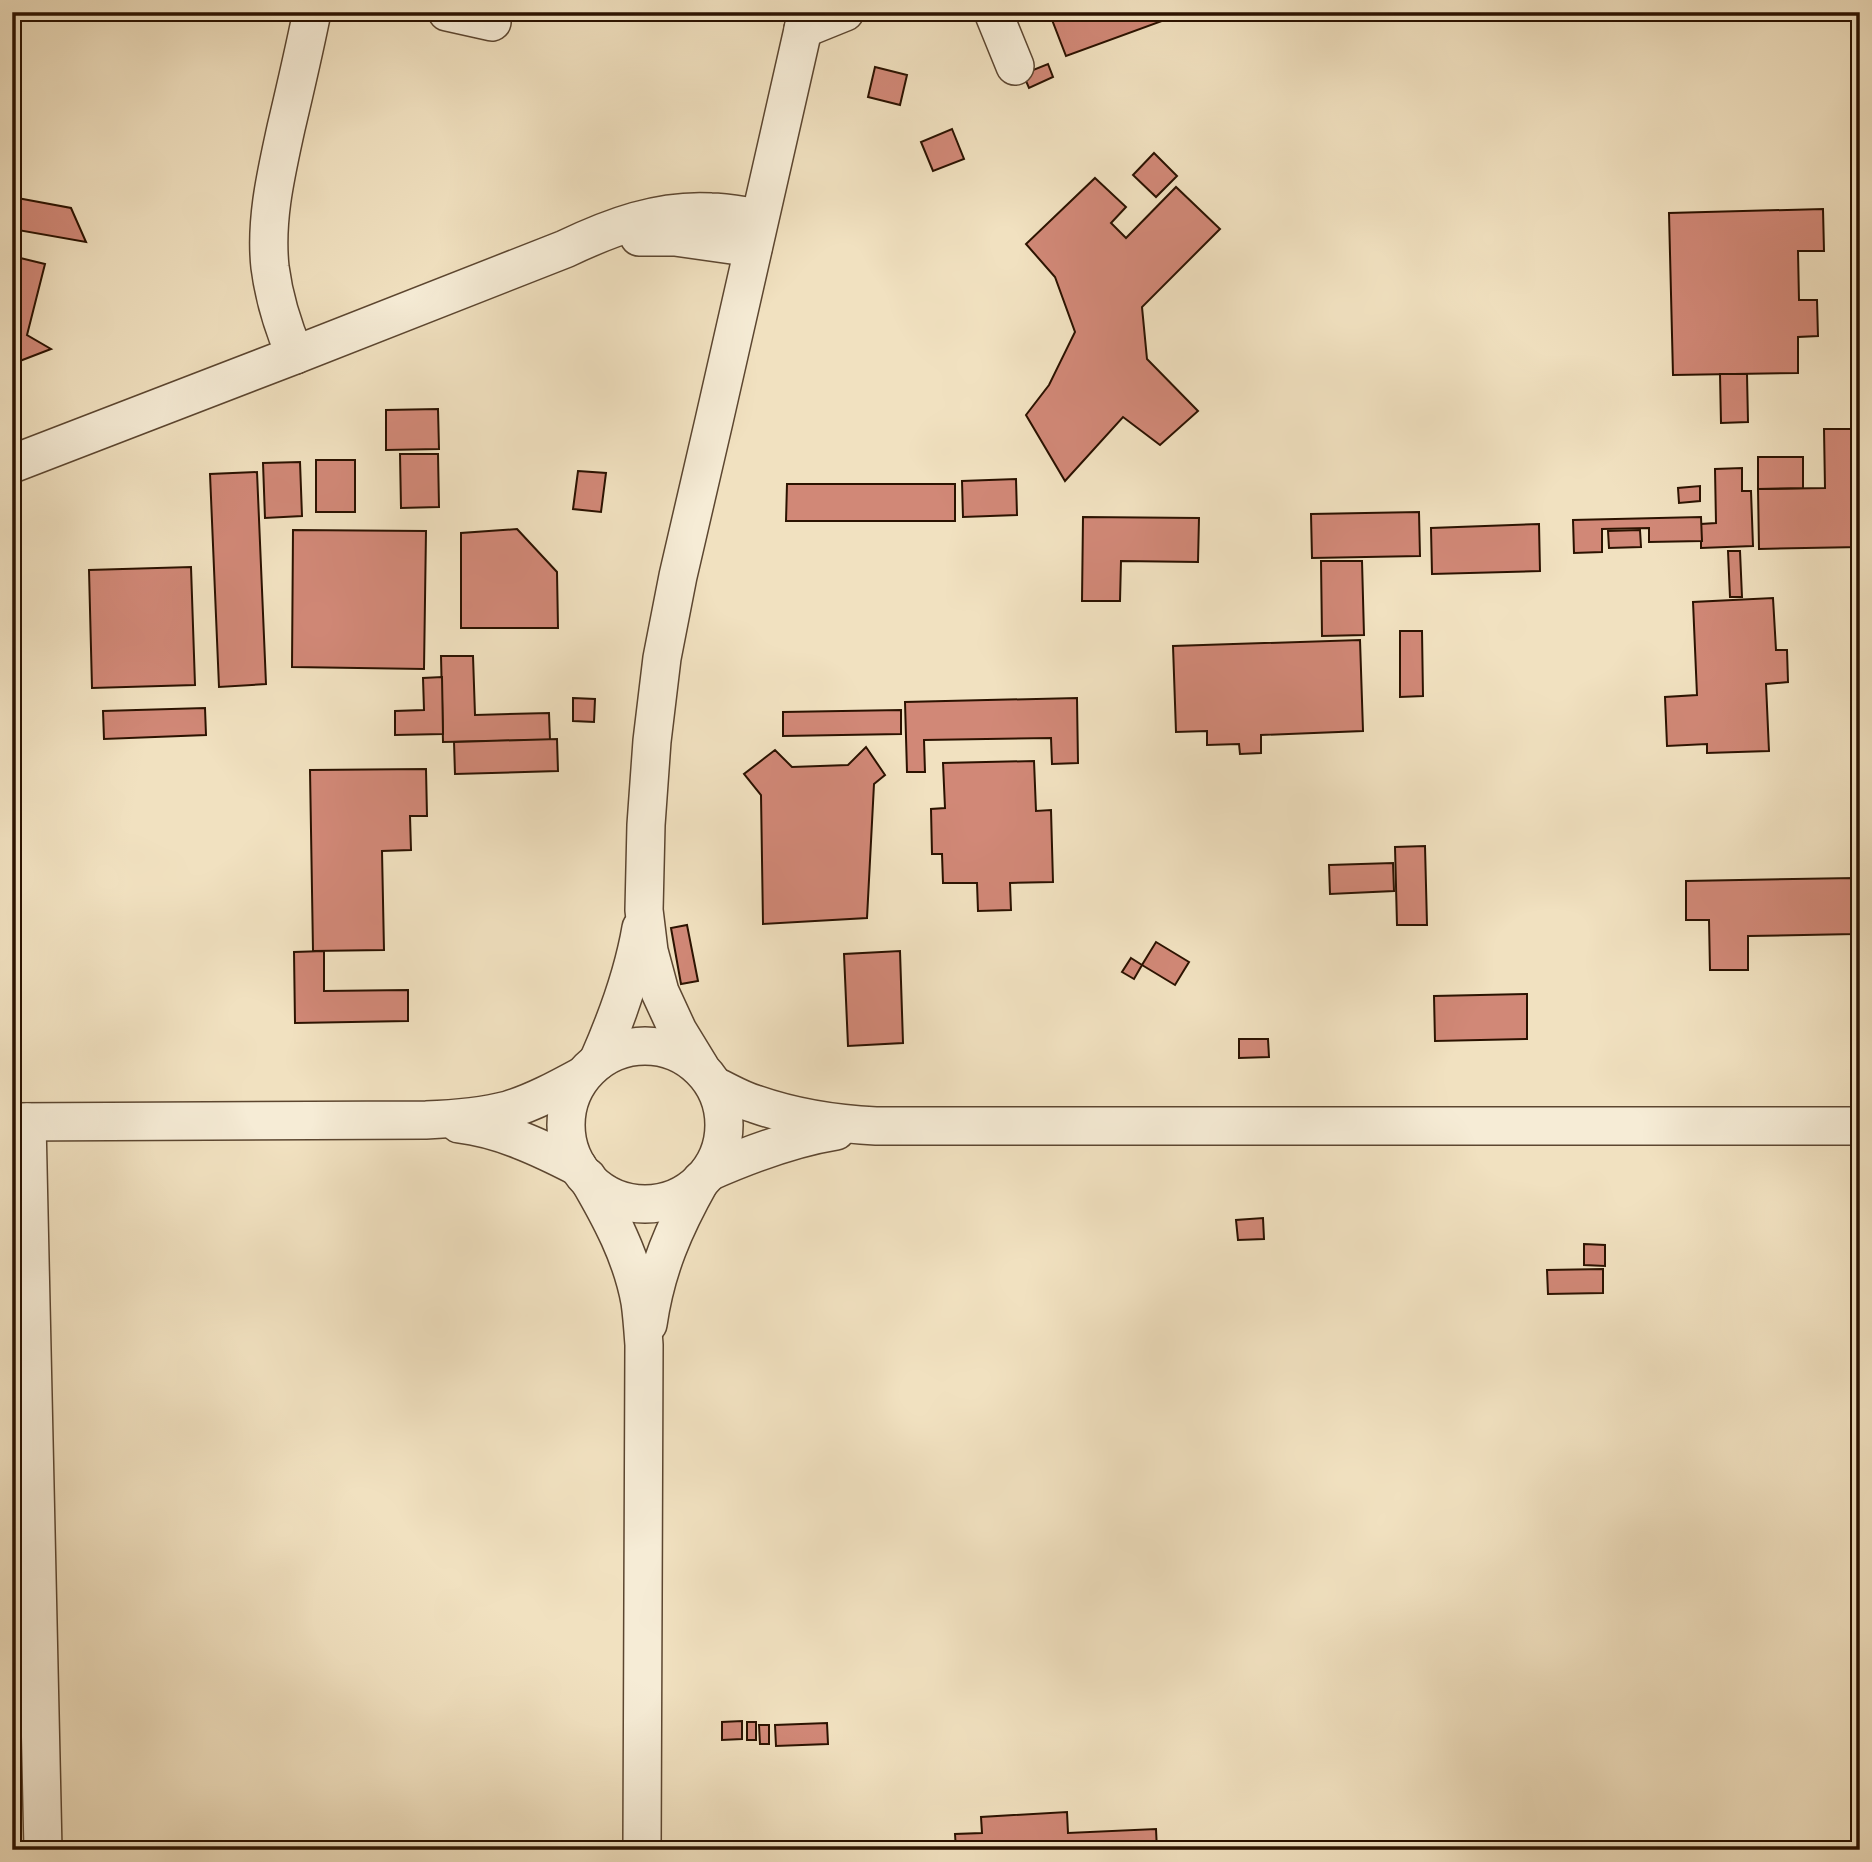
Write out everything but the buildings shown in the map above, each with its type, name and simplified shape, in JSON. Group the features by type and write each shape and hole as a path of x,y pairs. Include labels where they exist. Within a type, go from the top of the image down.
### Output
{"street":[{"path":"295,355 275,299 269,232 278,165 312,12"},
{"path":"447,12 492,22"},
{"path":"642,1850 644,1345 639,1300 627,1257 610,1216 569,1146 566,1122 570,1098 590,1069 614,1025 638,948 644,910 649,777 662,658 678,576 805,21 845,12"},
{"path":"993,12 1015,66"},
{"path":"12,464 636,220 711,212 756,233"},
{"path":"644,910 649,951 660,992 678,1031 707,1076 724,1115 722,1145 680,1218 663,1259 651,1302 644,1345"},
{"path":"43,1850 20,1122 467,1118 508,1110 546,1096 622,1049 650,1046 677,1052 707,1076 752,1104 792,1116 834,1124 1860,1126"},
{"path":"426,1120 467,1125 505,1135 543,1149 582,1172 607,1194 631,1202 656,1203 681,1195 705,1176 749,1155 790,1141 876,1126"}]}
